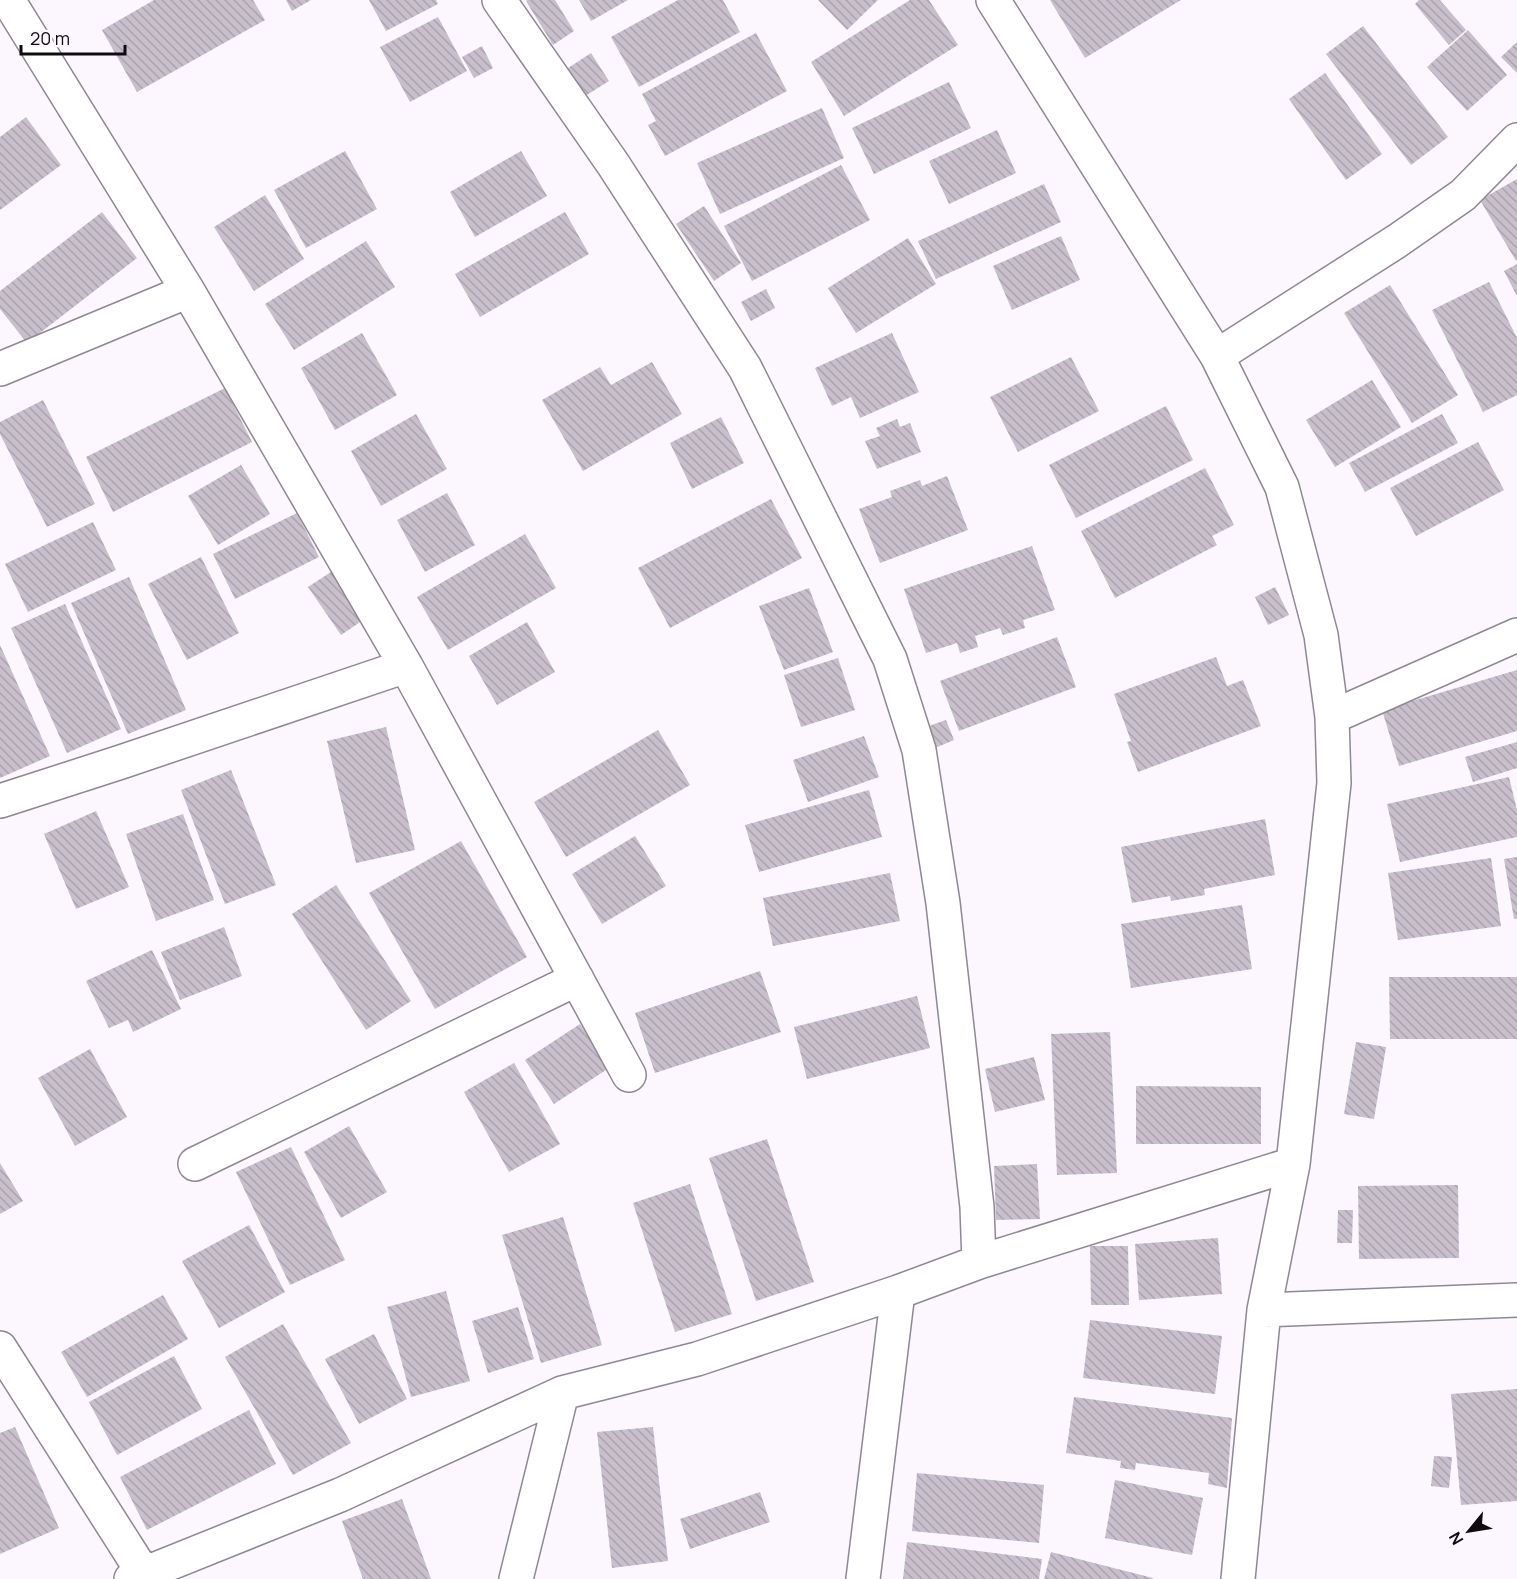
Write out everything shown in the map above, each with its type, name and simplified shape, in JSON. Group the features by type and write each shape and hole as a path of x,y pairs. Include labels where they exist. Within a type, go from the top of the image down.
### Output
{"street":[{"path":"8,0 188,291 406,666 629,1075"},
{"path":"499,0 613,164 745,368 890,659 920,750 943,903 977,1207 979,1262"},
{"path":"993,0 1217,356 1282,487 1321,635 1332,717 1334,783 1293,1164 1264,1310 1238,1579"},
{"path":"1217,356 1397,242 1463,195 1517,140"},
{"path":"0,369 188,291"},
{"path":"1332,717 1517,635"},
{"path":"0,801 406,666"},
{"path":"195,1164 577,979"},
{"path":"0,1348 137,1576 340,1495 562,1393 697,1359 898,1292 979,1262 1293,1164"},
{"path":"863,1579 898,1292"},
{"path":"1264,1310 1517,1300"},
{"path":"516,1579 562,1393"}],"building":[{"path":"154,0 253,0 265,20 137,92 102,30"},
{"path":"286,0 311,0 292,11"},
{"path":"369,0 436,0 438,4 386,31"},
{"path":"527,0 555,0 574,31 553,45"},
{"path":"579,0 628,0 591,21"},
{"path":"678,0 723,0 740,32 639,87 611,37"},
{"path":"818,0 878,0 847,30"},
{"path":"910,0 929,0 958,45 844,116 811,62"},
{"path":"1050,0 1181,0 1085,58"},
{"path":"1419,0 1440,0 1466,30 1449,45 1415,4"},
{"path":"438,17 467,71 410,102 380,47"},
{"path":"1363,26 1448,137 1411,165 1326,54"},
{"path":"1468,30 1507,75 1467,111 1427,67"},
{"path":"756,33 787,91 665,156 648,125 656,121 642,94"},
{"path":"1517,42 1517,73 1501,57"},
{"path":"482,46 493,68 474,78 462,57"},
{"path":"591,53 609,81 579,100 562,72"},
{"path":"1325,73 1382,154 1346,180 1289,99"},
{"path":"949,82 971,128 874,174 852,128"},
{"path":"822,108 844,158 720,214 697,163"},
{"path":"26,117 61,165 0,210 0,137"},
{"path":"997,130 1016,173 949,204 929,161"},
{"path":"345,151 377,209 306,248 274,190"},
{"path":"521,151 547,196 475,237 450,192"},
{"path":"841,165 870,220 752,281 724,226"},
{"path":"1517,179 1517,260 1516,261 1480,200"},
{"path":"1044,184 1061,222 936,279 918,241"},
{"path":"265,195 304,259 254,291 214,227"},
{"path":"704,206 741,263 714,281 676,224"},
{"path":"102,212 137,258 27,343 0,309 0,291"},
{"path":"565,212 589,254 480,317 455,274"},
{"path":"1061,236 1080,280 1012,310 993,266"},
{"path":"908,238 936,284 856,333 828,288"},
{"path":"366,241 395,287 294,350 265,304"},
{"path":"1517,264 1517,296 1504,271"},
{"path":"1489,282 1517,338 1517,395 1483,412 1432,310"},
{"path":"1390,285 1458,395 1412,423 1344,313"},
{"path":"766,289 775,308 751,321 741,302"},
{"path":"362,333 397,395 335,430 301,368"},
{"path":"892,333 919,392 860,418 851,397 832,406 815,368"},
{"path":"1071,357 1099,411 1018,452 990,397"},
{"path":"652,362 682,414 583,471 542,400 600,367 611,385"},
{"path":"1372,380 1401,427 1335,467 1306,420"},
{"path":"225,388 252,442 113,512 86,457"},
{"path":"43,400 95,504 47,527 0,434 0,422"},
{"path":"1166,406 1193,460 1076,518 1049,465"},
{"path":"416,414 447,469 381,506 351,451"},
{"path":"1442,414 1458,443 1365,492 1349,463"},
{"path":"721,417 744,463 692,489 670,443"},
{"path":"897,419 900,427 910,423 921,452 877,469 865,441 880,436 876,428"},
{"path":"1478,442 1504,490 1416,536 1390,488"},
{"path":"241,465 270,514 218,545 188,496"},
{"path":"1205,468 1234,525 1212,536 1217,545 1115,598 1081,531"},
{"path":"947,476 968,530 880,563 859,509 892,497 890,491 920,480 922,486"},
{"path":"447,493 475,545 425,572 397,520"},
{"path":"771,499 802,558 670,628 638,568"},
{"path":"297,513 319,557 235,599 213,554"},
{"path":"93,522 116,570 28,612 5,564"},
{"path":"525,534 556,588 448,650 417,597"},
{"path":"1032,546 1055,610 1023,620 1025,628 1003,635 1000,628 975,636 978,647 960,653 957,643 926,653 904,589"},
{"path":"201,557 239,633 187,660 148,584"},
{"path":"340,566 372,614 341,635 308,587"},
{"path":"129,577 186,710 128,734 71,603"},
{"path":"1275,587 1289,615 1268,625 1255,597"},
{"path":"809,588 833,652 784,670 759,606"},
{"path":"65,604 121,729 67,753 11,628"},
{"path":"527,622 555,672 497,705 469,656"},
{"path":"1057,637 1076,687 959,731 940,681"},
{"path":"0,645 50,756 0,778"},
{"path":"1216,657 1227,686 1243,680 1261,726 1138,772 1127,742 1131,741 1114,694"},
{"path":"838,658 855,710 801,727 784,675"},
{"path":"1517,670 1517,731 1399,766 1382,710"},
{"path":"946,720 954,740 935,748 926,727"},
{"path":"386,727 415,850 356,863 327,741"},
{"path":"658,730 690,785 566,857 534,802"},
{"path":"864,736 879,777 808,802 793,760"},
{"path":"1517,742 1517,768 1473,782 1465,757"},
{"path":"231,770 276,885 225,904 181,790"},
{"path":"1509,777 1517,810 1517,837 1400,862 1387,804"},
{"path":"869,790 882,837 759,872 745,825"},
{"path":"96,811 129,887 76,909 44,834"},
{"path":"183,814 214,900 156,921 126,834"},
{"path":"1265,819 1275,875 1204,889 1205,895 1171,901 1170,896 1132,903 1121,847"},
{"path":"635,836 666,886 602,924 572,874"},
{"path":"461,841 527,957 435,1009 369,893"},
{"path":"1517,857 1517,919 1514,919 1504,859"},
{"path":"1491,858 1501,926 1398,940 1388,873"},
{"path":"890,873 900,921 773,946 763,898"},
{"path":"336,885 411,1001 366,1030 292,914"},
{"path":"1242,905 1252,969 1131,988 1121,924"},
{"path":"224,927 242,976 180,1000 161,952"},
{"path":"152,950 181,1009 133,1032 128,1020 109,1028 86,981"},
{"path":"760,971 781,1032 655,1073 635,1013"},
{"path":"1389,977 1517,977 1517,1039 1390,1039"},
{"path":"917,996 930,1048 807,1079 794,1027"},
{"path":"580,1024 609,1068 554,1104 525,1060"},
{"path":"1110,1032 1117,1173 1057,1175 1051,1034"},
{"path":"1356,1042 1386,1047 1374,1119 1344,1114"},
{"path":"90,1049 127,1117 75,1146 38,1078"},
{"path":"1034,1057 1045,1100 995,1112 985,1069"},
{"path":"514,1063 560,1144 509,1172 464,1092"},
{"path":"1136,1086 1261,1087 1261,1144 1136,1144"},
{"path":"349,1126 387,1192 341,1218 304,1152"},
{"path":"767,1139 814,1282 756,1301 709,1158"},
{"path":"291,1147 345,1260 290,1285 236,1172"},
{"path":"0,1163 23,1201 0,1214"},
{"path":"1037,1164 1040,1219 996,1220 994,1166"},
{"path":"690,1184 732,1314 675,1332 633,1203"},
{"path":"1458,1185 1459,1258 1359,1259 1358,1186"},
{"path":"1338,1210 1353,1210 1352,1243 1337,1243"},
{"path":"563,1217 602,1345 541,1363 502,1235"},
{"path":"249,1225 285,1292 219,1328 182,1261"},
{"path":"1218,1238 1222,1294 1139,1300 1135,1244"},
{"path":"1090,1246 1128,1246 1129,1305 1091,1305"},
{"path":"446,1291 470,1381 411,1397 387,1307"},
{"path":"163,1295 188,1339 87,1397 61,1352"},
{"path":"518,1307 534,1359 488,1373 472,1321"},
{"path":"1090,1320 1222,1336 1215,1394 1083,1378"},
{"path":"283,1324 351,1443 293,1475 225,1357"},
{"path":"374,1334 407,1399 359,1424 325,1359"},
{"path":"174,1356 202,1409 117,1455 89,1402"},
{"path":"1517,1389 1517,1501 1461,1505 1451,1394"},
{"path":"1074,1397 1232,1418 1227,1488 1208,1484 1209,1473 1136,1463 1135,1470 1120,1468 1121,1461 1066,1453"},
{"path":"249,1410 276,1464 147,1530 120,1477"},
{"path":"15,1427 59,1528 0,1554 0,1433"},
{"path":"653,1427 668,1561 612,1568 597,1432"},
{"path":"1434,1456 1452,1457 1449,1488 1431,1486"},
{"path":"917,1473 1044,1485 1039,1543 912,1531"},
{"path":"1115,1480 1203,1498 1192,1555 1105,1538"},
{"path":"760,1492 770,1522 690,1549 680,1519"},
{"path":"402,1499 431,1579 363,1579 342,1521"},
{"path":"907,1542 1042,1559 1039,1579 903,1579"},
{"path":"1051,1552 1153,1578 1153,1579 1044,1579"}]}
